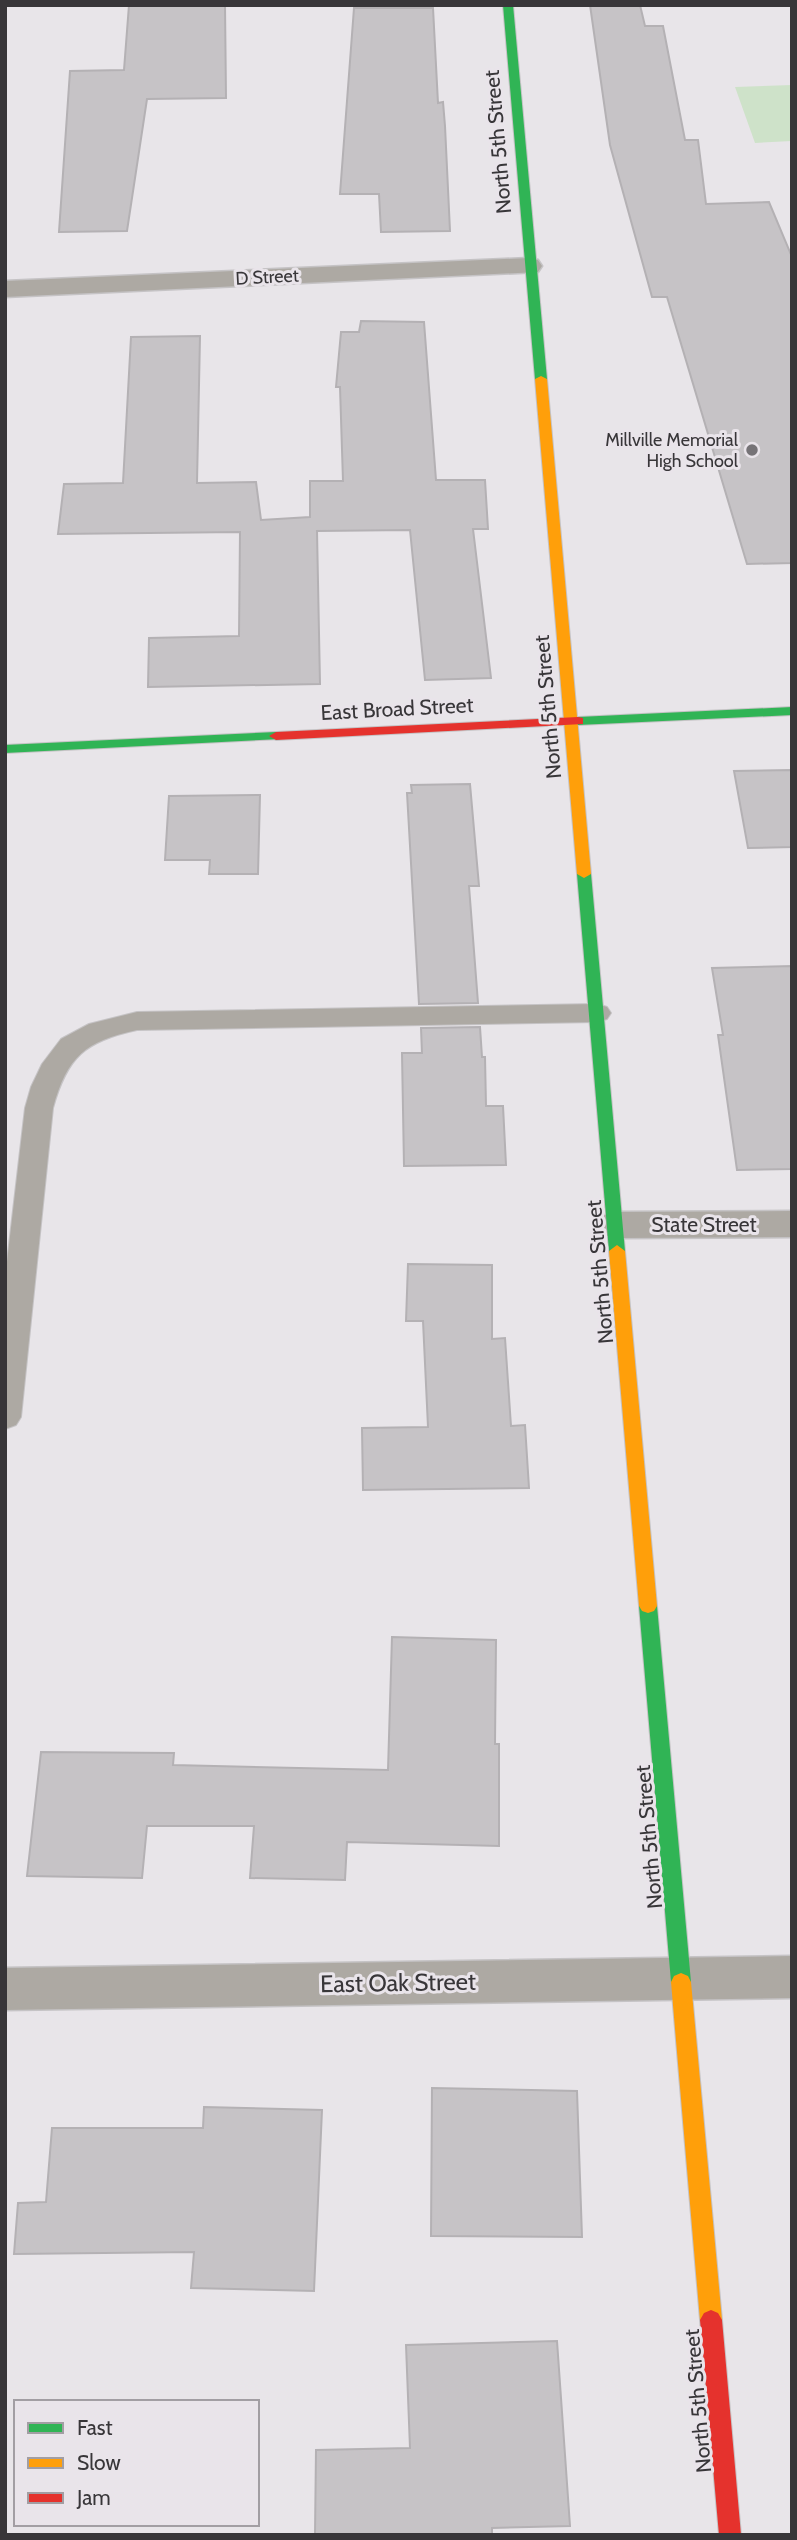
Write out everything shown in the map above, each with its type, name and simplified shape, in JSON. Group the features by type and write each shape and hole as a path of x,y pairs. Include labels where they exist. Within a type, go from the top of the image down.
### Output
{"street":[{"name":"North 5th Street","path":"508,5 730,2535"},
{"name":"D Street","path":"5,289 529,266"},
{"name":"East Broad Street","path":"5,749 792,711"},
{"name":"State Street","path":"617,1225 792,1224"},
{"name":"East Oak Street","path":"5,1989 792,1978"}],"lane":[{"path":"5,1417 39,1108 45,1081 59,1056 77,1042 109,1026 137,1021 597,1013"}],"green space":[{"path":"792,85 792,141 755,143 735,87"}],"building":[{"path":"129,5 225,5 226,98 147,99 127,231 59,232 70,71 124,70"},
{"name":"Millville Memorial High School","path":"590,5 640,5 645,26 663,26 685,140 698,140 706,204 769,202 792,257 792,563 747,564 667,297 652,297 610,145"},
{"path":"354,8 433,8 438,103 443,102 445,126 450,231 381,232 379,194 340,194"},
{"path":"361,321 424,322 436,480 485,480 488,529 473,529 491,678 425,680 410,530 317,531 320,684 148,687 149,638 239,636 240,532 58,534 64,484 123,483 131,337 200,336 197,483 256,482 261,520 310,517 310,481 343,481 340,387 336,387 341,332 359,332"},
{"path":"792,770 792,847 748,848 734,771"},
{"path":"470,784 479,886 469,886 478,1003 419,1004 407,793 412,793 411,785"},
{"path":"260,795 258,874 209,874 210,860 165,860 169,796"},
{"path":"792,966 792,1169 737,1170 718,1035 723,1035 712,968"},
{"path":"480,1027 482,1057 485,1057 486,1106 503,1106 506,1165 404,1166 402,1053 422,1053 421,1028"},
{"path":"408,1264 492,1265 492,1339 505,1338 511,1426 525,1425 529,1488 363,1490 362,1428 428,1427 423,1321 406,1321"},
{"path":"392,1637 496,1640 495,1744 499,1744 499,1846 347,1842 345,1880 250,1878 254,1826 147,1826 142,1878 27,1876 41,1752 174,1753 173,1765 388,1770"},
{"path":"432,2088 577,2091 582,2237 431,2236"},
{"path":"204,2107 322,2110 314,2291 191,2288 194,2252 14,2254 18,2203 46,2202 52,2128 203,2128"},
{"path":"557,2341 570,2526 492,2528 492,2535 315,2535 316,2450 410,2448 406,2345"}],"traffic: fast":[{"path":"508,5 541,379"},
{"path":"578,721 792,711"},
{"path":"5,749 276,736"},
{"path":"584,874 617,1251"},
{"path":"648,1606 681,1982"}],"traffic: slow":[{"path":"541,379 584,874"},
{"path":"617,1251 648,1606"},
{"path":"681,1982 711,2320"}],"traffic: jam":[{"path":"276,736 578,721"},
{"path":"711,2320 730,2535"}],"place":[{"name":"Millville Memorial High School","path":"752,450"}]}
